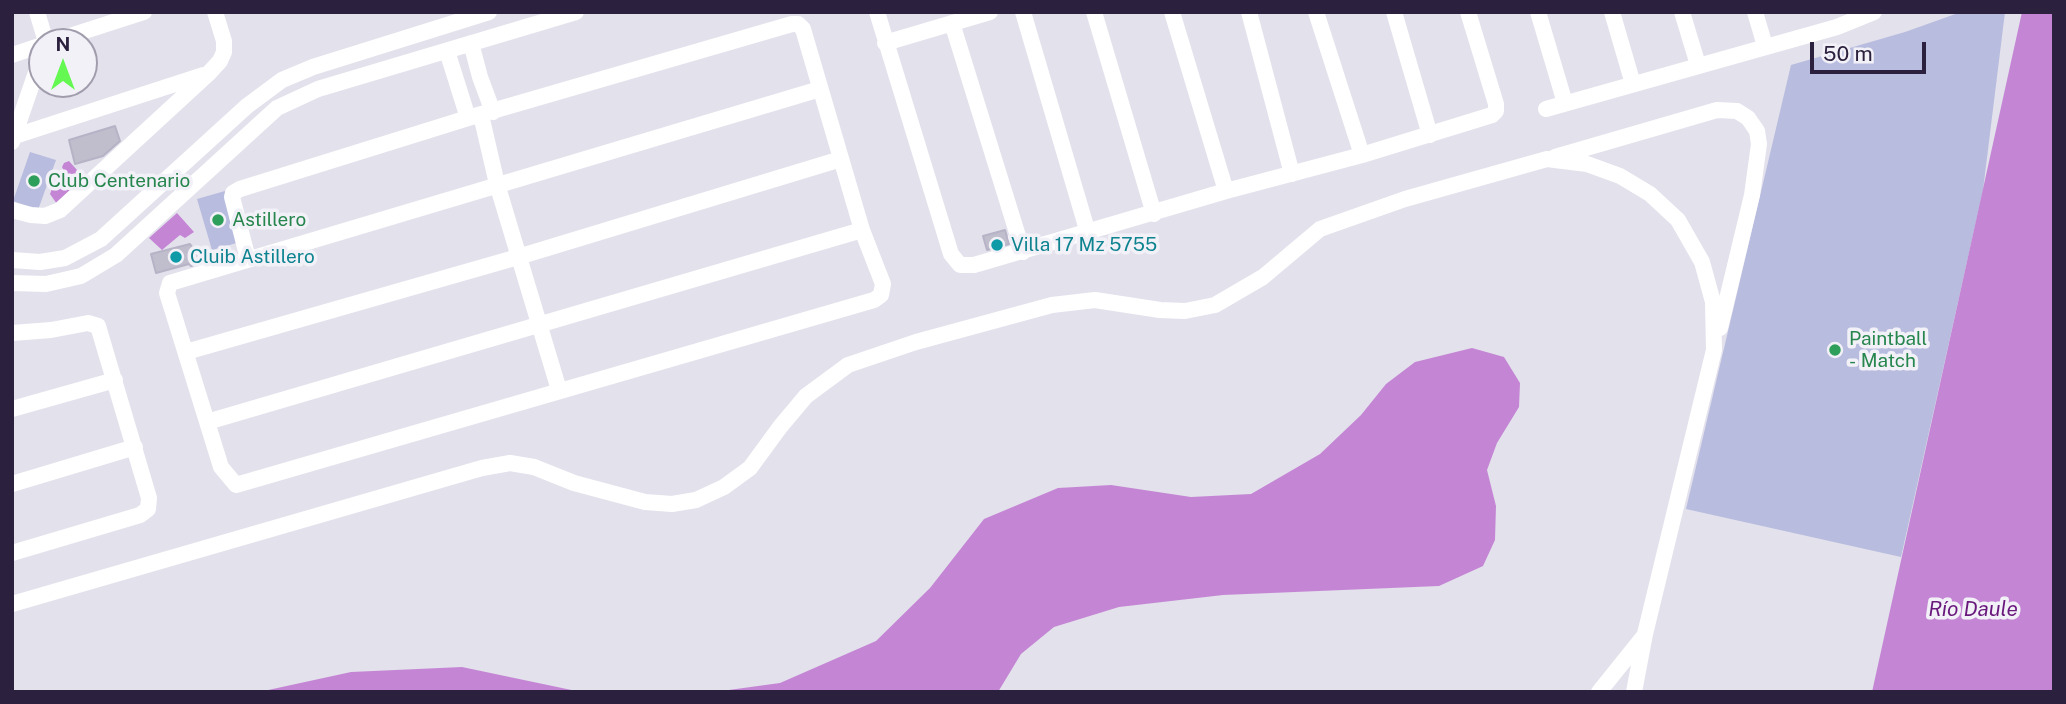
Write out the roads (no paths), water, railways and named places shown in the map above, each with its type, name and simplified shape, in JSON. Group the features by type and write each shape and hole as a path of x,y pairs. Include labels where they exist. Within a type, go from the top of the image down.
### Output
{"street":[{"path":"94,28 144,12"},
{"path":"12,209 45,216 60,210 209,73 220,61 224,51 224,41 215,12"},
{"path":"12,260 40,262 65,258 101,239 247,106 282,80 313,67 489,12"},
{"path":"12,283 46,284 81,276 116,255 277,108 318,89 576,12"},
{"path":"877,12 951,254 960,265 974,265 1088,233 1492,115 1496,111 1496,104 1468,12"},
{"path":"885,43 990,12"},
{"path":"1023,12 1088,233"},
{"path":"1094,12 1154,214"},
{"path":"1172,12 1226,191"},
{"path":"1249,12 1292,174"},
{"path":"1316,12 1362,155"},
{"path":"1394,12 1430,135"},
{"path":"1538,12 1565,103"},
{"path":"1612,12 1633,84"},
{"path":"1682,12 1698,65"},
{"path":"1755,12 1765,46"},
{"path":"1546,109 1765,46 1835,20 1874,12"},
{"path":"952,23 1023,251"},
{"path":"248,259 233,193 481,115 798,24 803,29 862,230 883,284 881,295 874,300 236,485 221,467 167,293 170,283 820,89"},
{"path":"471,43 480,77 481,115 497,184 559,390"},
{"path":"447,51 481,115"},
{"path":"13,138 209,73"},
{"path":"282,80 292,101"},
{"path":"13,138 28,95"},
{"path":"12,604 482,468 510,464 534,467 574,483 645,502 672,504 696,500 723,487 750,468 806,396 848,365 916,342 1052,305 1095,300 1185,311 1215,305 1263,277 1320,229 1405,199 1717,110 1737,111 1748,118 1757,131 1759,144 1752,195 1645,634 1634,692"},
{"path":"186,352 518,257 841,159"},
{"path":"1547,159 1587,164 1620,176 1650,194 1678,220 1702,262 1713,302 1714,350"},
{"path":"207,422 862,230"},
{"path":"101,239 116,255"},
{"path":"12,333 94,323 98,326 149,498 146,512 12,553"},
{"path":"12,409 114,380"},
{"path":"12,484 135,447"},
{"path":"1599,692 1645,634"}],"water":[{"name":"Río Daule","path":"2022,12 2054,12 2054,692 1872,692"},
{"name":"Club Centenario","path":"69,161 85,179 57,204 50,194 54,183 65,173 62,167 64,163"},
{"path":"177,213 194,232 185,238 180,235 162,250 149,238"},
{"path":"1472,348 1504,357 1520,383 1519,407 1497,443 1487,470 1496,506 1495,540 1483,566 1439,586 1223,595 1119,607 1054,627 1021,654 998,692 714,692 780,683 876,641 930,588 984,519 1058,488 1111,485 1191,497 1251,494 1320,454 1361,415 1386,384 1415,362"},
{"path":"462,667 581,692 259,692 351,672"}],"place":[{"name":"Club Centenario","path":"34,181"},
{"name":"Astillero","path":"218,220"},
{"name":"Villa 17 Mz 5755","path":"997,245"},
{"name":"Cluib Astillero","path":"176,257"},
{"name":"Paintball - Match","path":"1835,350"}]}
